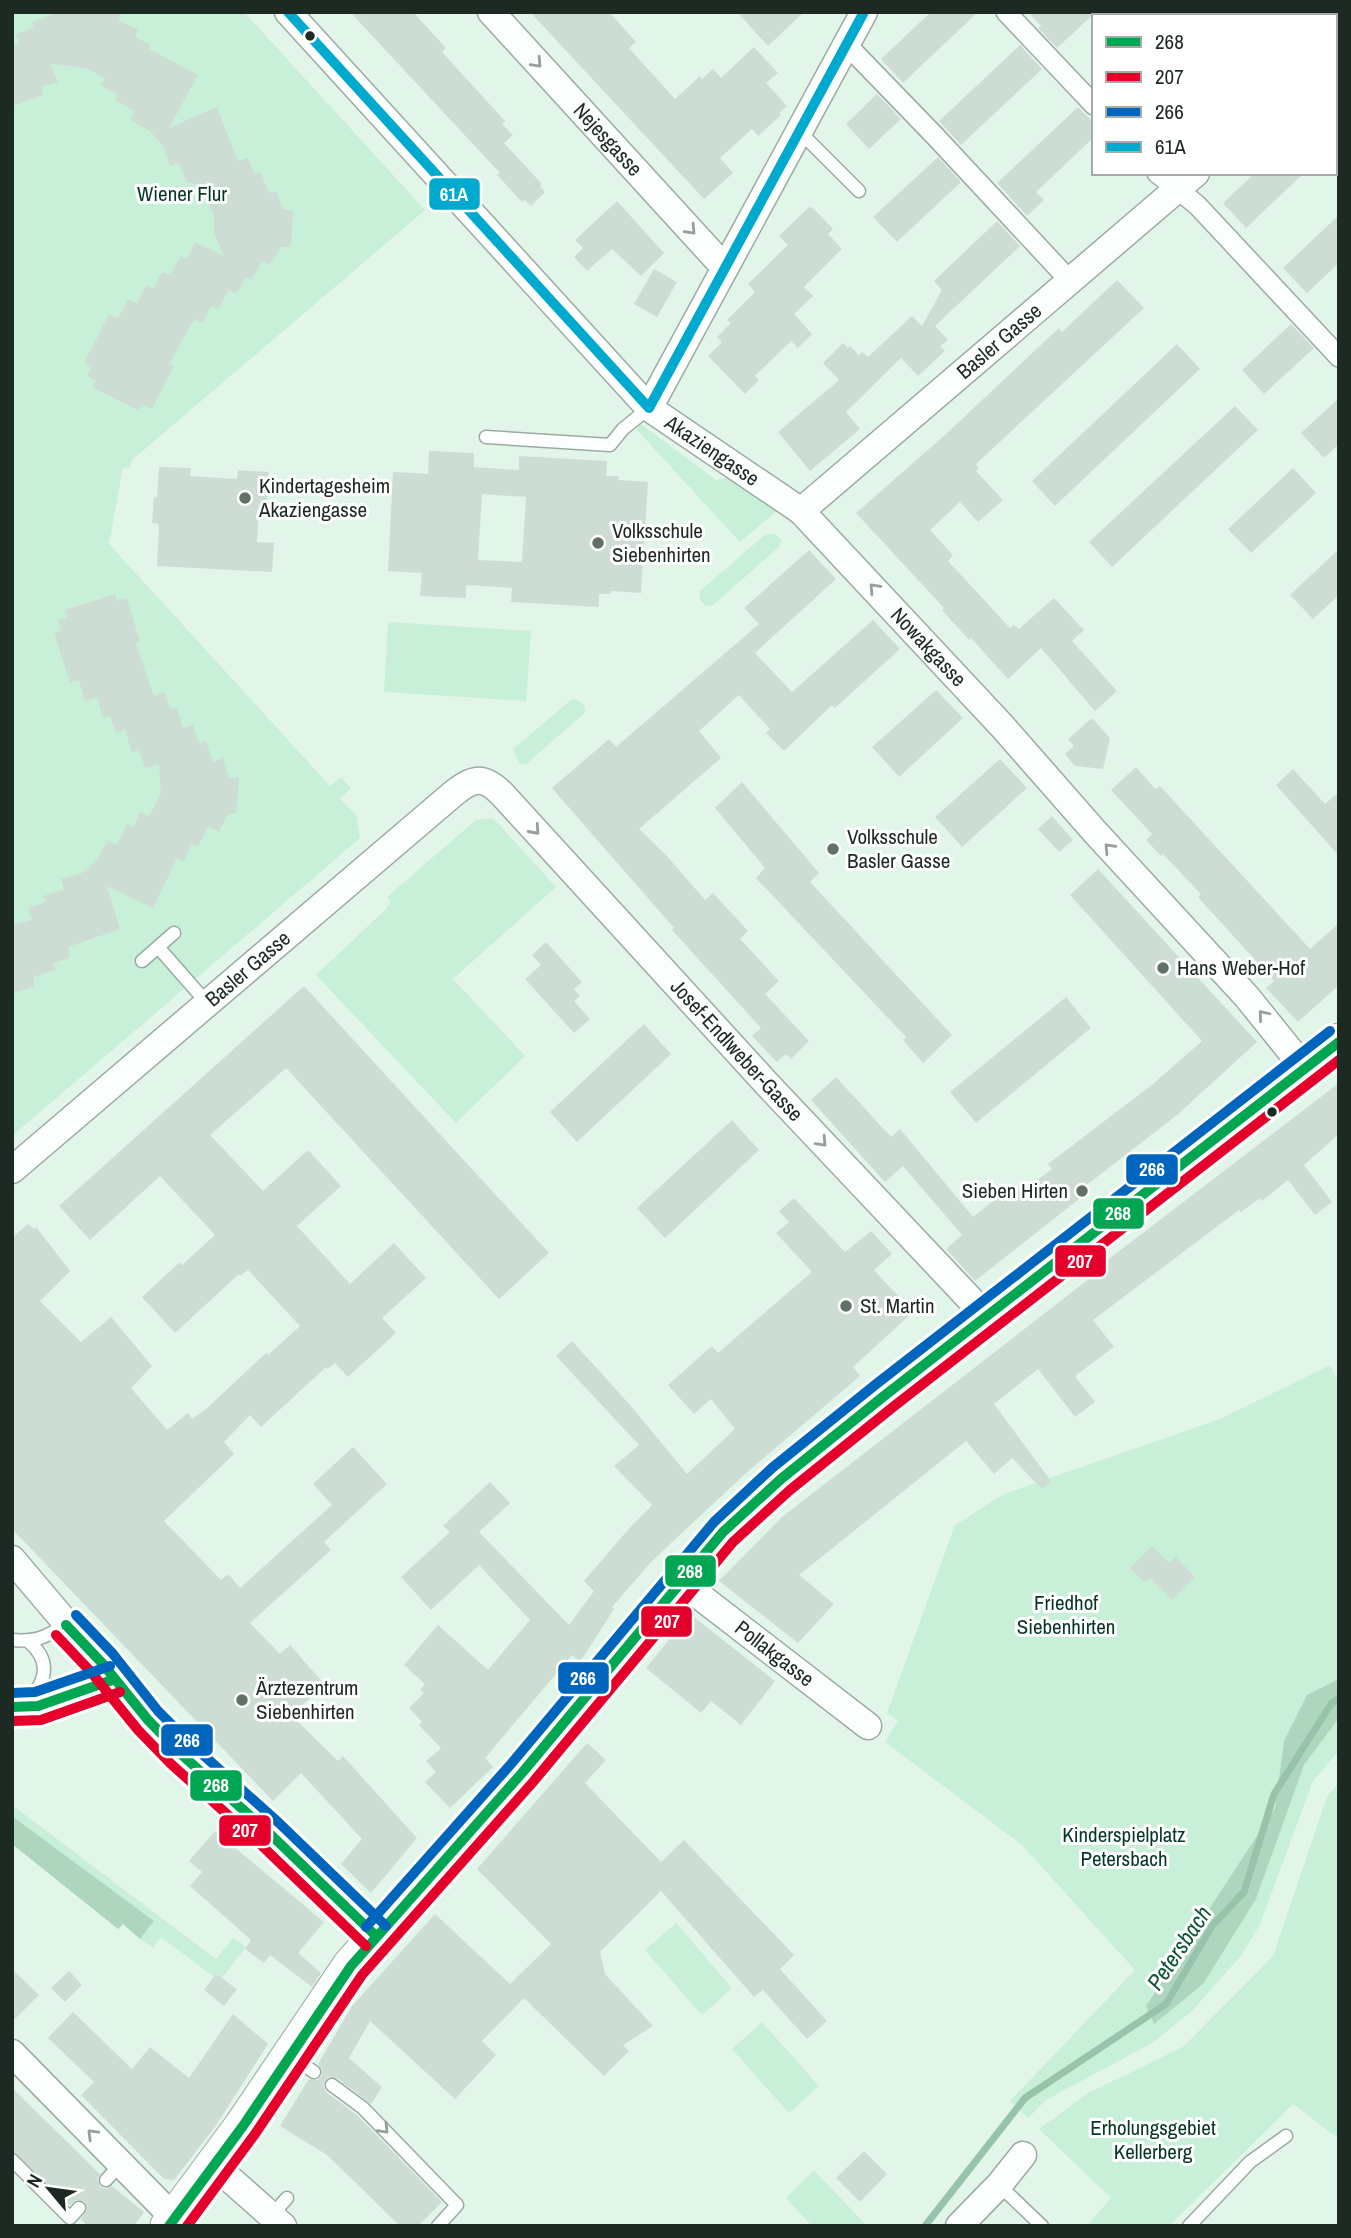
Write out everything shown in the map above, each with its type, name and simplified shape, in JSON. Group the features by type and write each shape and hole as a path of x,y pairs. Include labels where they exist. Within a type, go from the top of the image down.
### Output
{"main road":[{"path":"171,2222 214,2165 302,2063 334,1989 376,1937 522,1773 723,1532 780,1479 1339,1042"}],"street":[{"name":"Nejesgasse","path":"491,12 725,268"},
{"path":"649,408 864,12"},
{"path":"1006,12 1092,103"},
{"name":"Akaziengasse","path":"296,15 649,408 801,510"},
{"path":"846,44 920,119 1071,282"},
{"path":"1177,179 1197,205 1339,357"},
{"name":"Basler Gasse","path":"801,510 1071,282 1177,179"},
{"name":"Nowakgasse","path":"801,510 1002,726 1247,997 1305,1069"},
{"name":"Basler Gasse","path":"12,1170 454,793 472,782 487,782"},
{"name":"Josef-Endlweber-Gasse","path":"487,782 502,794 767,1084 987,1317"},
{"path":"12,1559 144,1715 187,1760 269,1833 376,1937"},
{"path":"12,1580 66,1625"},
{"name":"Pollakgasse","path":"680,1581 868,1726"},
{"path":"12,2053 113,2172 171,2222"},
{"path":"959,2226 999,2185 1023,2154"},
{"path":"214,2165 281,2213"}],"lane":[{"path":"799,131 859,191"},
{"path":"486,437 610,445 623,429 649,408"},
{"path":"142,961 174,933"},
{"path":"158,947 207,1003"},
{"path":"12,1640 44,1638 66,1625"},
{"path":"16,1707 38,1691 44,1673 42,1658 28,1641"},
{"path":"16,1707 50,1703 115,1679"},
{"path":"332,2085 363,2108 457,2205 438,2226"},
{"path":"1189,2226 1250,2162 1286,2136"},
{"path":"12,2160 70,2218 79,2208"},
{"path":"999,2185 1042,2226"}],"green space":[{"name":"Wiener Flur","path":"12,12 244,12 425,210 132,460 130,468 123,467 109,544 330,786 341,777 351,788 340,799 356,815 360,838 12,1136"},
{"path":"638,422 716,480 732,477 779,509 740,542 637,430"},
{"path":"766,534 775,534 781,540 779,547 713,605 706,606 699,599 700,591"},
{"path":"388,622 531,631 526,701 384,692"},
{"path":"572,699 578,700 585,707 585,713 526,764 520,764 513,749"},
{"path":"493,818 556,887 453,979 525,1056 456,1123 316,975 386,909 391,901 387,897 476,820"},
{"name":"Friedhof Siebenhirten","path":"1330,1365 1339,1382 1339,1679 1307,1695 1284,1741 1275,1808 1146,2006 1256,1899 1304,1765 1339,1718 1339,1751 1313,1781 1260,1924 1243,1953 1193,2010 1154,2042 1046,2100 1028,2118 1010,2101 1135,1970 1022,1845 885,1742 898,1721 887,1713 955,1525 1004,1494 1220,1419"},
{"path":"1339,1679 1339,1718 1304,1765 1256,1899 1203,1984 1154,2024 1146,2006 1275,1808 1284,1741 1307,1695"},
{"name":"Erholungsgebiet Kellerberg","path":"1339,1783 1339,2139 1293,2104 1169,2226 1087,2226 1111,2198 1039,2129 1088,2093 1183,2047 1273,1956 1327,1797"},
{"path":"12,1805 216,1959 233,1938 246,1947 222,1978 216,1974 214,1977 161,1937 153,1948 140,1939 154,1921 12,1816"},
{"path":"12,1816 154,1921 140,1939 123,1924 118,1929 12,1844"},
{"path":"676,1923 732,1988 702,2015 645,1950"},
{"path":"762,2022 819,2086 789,2113 732,2049"},
{"path":"814,2170 867,2226 812,2226 786,2198"}],"building":[{"path":"60,12 122,12 118,20 138,30 135,37 151,45 149,49 198,75 169,128 217,107 238,161 248,158 254,174 261,173 269,193 276,191 283,209 293,211 291,247 281,247 270,265 262,261 252,280 246,277 236,294 229,290 218,309 211,306 202,323 194,319 169,364 174,366 152,409 142,404 138,410 92,387 96,381 87,375 92,366 84,363 109,314 118,319 128,299 137,304 146,285 153,289 162,272 170,275 181,256 187,259 195,242 224,256 214,233 214,216 207,198 200,199 194,183 187,183 179,163 170,166 163,146 150,131 130,120 135,111 115,100 118,94 101,86 105,78 86,68 50,64 58,82 41,87 43,95 12,106 12,46 19,44 16,34 34,28 32,22"},
{"path":"350,12 413,12 446,48 442,52 505,121 502,124 513,135 504,143 542,184 540,186 545,192 531,206 525,200 522,202 497,175 500,173"},
{"path":"530,12 609,12 636,42 629,48 675,99 700,76 702,79 713,69 721,78 754,47 778,73 766,83 787,106 758,136 752,129 720,158 733,173 704,199"},
{"path":"737,12 804,12 768,46"},
{"path":"931,12 978,12 903,83 881,59"},
{"path":"1028,12 1096,12 1057,48 1038,28 1041,26"},
{"path":"1020,45 1042,69 961,145 939,121"},
{"path":"877,94 901,119 869,149 846,124"},
{"path":"1078,107 1092,121 1092,139 1036,192 1044,200 1027,216 997,183"},
{"path":"938,157 961,182 897,242 873,217"},
{"path":"1253,175 1302,175 1246,228 1223,203"},
{"path":"617,201 664,253 641,276 612,249 587,271 574,257 583,248 575,240"},
{"path":"809,207 833,229 828,234 842,249 804,287 813,296 794,314 812,334 798,348 791,341 755,376 759,380 745,394 708,356 722,342 717,337 731,323 727,320 755,292 748,284 788,245 779,236"},
{"path":"1339,215 1339,263 1307,293 1283,268"},
{"path":"997,221 1020,246 935,326 948,340 940,346 945,351 918,376 901,358 846,412 860,429 810,471 778,432 839,380 823,363 843,343 859,355 862,352 868,357 912,316 922,326 942,290 934,281"},
{"path":"654,269 677,282 657,317 634,304"},
{"path":"1117,280 1144,308 976,464 979,468 976,471 1003,500 978,522 960,502 930,530 953,555 948,561 1010,628 1014,625 1019,629 1054,598 1084,630 1072,641 1117,691 1095,711 1041,648 1008,679 971,638 969,640 942,610 944,608 856,513 946,434 1059,328 1062,332"},
{"path":"1291,324 1314,348 1264,394 1242,370"},
{"path":"1177,344 1200,369 1055,506 1032,481"},
{"path":"1339,398 1339,444 1324,458 1301,433"},
{"path":"1235,406 1258,430 1112,567 1089,542"},
{"path":"429,451 474,453 474,467 519,470 519,456 607,461 606,476 619,476 618,480 648,482 641,593 611,591 611,594 599,594 599,607 511,602 512,588 466,585 466,598 420,596 422,573 388,571 393,472 428,474","holes":["482,494 526,497 522,562 478,560"]},
{"path":"159,467 191,468 190,476 237,479 238,470 269,472 267,505 259,505 257,542 274,543 272,572 157,566 159,524 152,523"},
{"path":"1293,468 1316,493 1251,553 1228,529"},
{"path":"1339,549 1339,595 1313,619 1290,595"},
{"path":"809,550 836,579 755,653 792,692 873,620 900,649 835,708 832,705 784,751 766,733 770,729 739,695 699,731 721,758 639,829 705,900 713,893 748,931 740,939 779,981 765,994 809,1041 791,1059 786,1054 777,1062 752,1036 761,1028 672,930 674,928 552,788 609,739 616,747 759,624 744,608"},
{"path":"115,594 117,601 127,598 140,642 136,644 154,696 165,692 170,709 177,708 183,728 193,725 199,743 206,741 213,762 223,758 229,778 239,778 236,813 228,814 219,832 208,827 198,847 192,844 184,861 177,858 153,908 107,886 120,929 68,947 70,958 53,963 55,970 33,977 35,987 12,993 12,925 32,920 28,908 46,902 43,896 64,890 61,879 82,873 98,858 108,840 117,845 127,824 133,827 140,812 149,816 161,793 159,764 145,768 139,750 132,753 125,730 116,733 110,716 103,718 97,697 85,701 79,680 70,683 54,633 61,631 57,620 67,618 65,610"},
{"path":"936,690 963,718 899,777 872,747"},
{"path":"1092,718 1110,738 1103,769 1075,766 1065,754 1074,746 1068,739"},
{"path":"1000,759 1027,788 962,847 935,817"},
{"path":"1136,767 1155,789 1160,786 1310,949 1339,923 1339,985 1298,1022 1266,988 1274,981 1198,897 1201,894 1146,840 1152,834 1111,790"},
{"path":"1293,769 1325,804 1339,792 1339,856 1276,785"},
{"path":"742,782 819,873 810,882 952,1035 923,1063 903,1040 906,1037 756,878 765,868 715,808"},
{"path":"1052,816 1073,840 1059,852 1038,829"},
{"path":"1098,869 1257,1042 1177,1115 1075,1194 1079,1199 975,1281 946,1249 962,1235 903,1166 885,1182 811,1100 836,1077 891,1137 900,1129 973,1217 1008,1189 1012,1194 1019,1188 1023,1191 1052,1169 1048,1164 1153,1084 1202,1041 1070,895"},
{"path":"546,942 582,982 574,989 580,996 574,1001 590,1019 574,1033 525,979 541,965 532,955"},
{"path":"304,986 549,1253 499,1299 286,1068 210,1135 263,1191 308,1150 341,1186 297,1226 350,1284 394,1243 426,1278 382,1318 396,1333 348,1377 335,1363 327,1369 326,1367 261,1427 250,1415 224,1442 234,1454 164,1521 221,1580 228,1574 240,1588 332,1505 313,1484 353,1447 387,1484 324,1542 331,1550 250,1623 280,1654 290,1645 325,1685 291,1715 338,1761 343,1756 417,1838 371,1893 341,1864 362,1839 301,1773 273,1801 12,1529 12,1238 28,1224 34,1229 36,1227 70,1271 40,1301 81,1342 111,1317 152,1366 131,1388 167,1430 188,1413 192,1419 205,1410 266,1353 268,1355 300,1326 248,1270 240,1276 239,1274 175,1333 142,1297 215,1235 160,1176 90,1240 59,1206"},
{"path":"1066,997 1091,1028 976,1123 950,1092"},
{"path":"644,1024 671,1054 577,1142 550,1112"},
{"path":"1339,1083 1339,1134 1304,1165 1332,1202 1315,1215 1288,1180 1262,1201 1260,1198 1241,1212 1239,1210 1093,1320 1114,1347 1075,1376 1095,1402 1075,1417 1038,1369 994,1404 1051,1481 1042,1489 1012,1458 994,1474 966,1441 799,1575 834,1604 798,1643 719,1581 782,1517 1103,1268 1101,1265"},
{"path":"732,1120 759,1150 665,1238 637,1208"},
{"path":"794,1198 845,1252 871,1231 892,1254 874,1270 913,1312 853,1367 860,1376 745,1474 652,1561 612,1607 614,1609 580,1662 572,1655 485,1758 493,1767 450,1808 425,1782 436,1772 426,1761 441,1748 419,1725 422,1722 409,1708 424,1693 420,1690 425,1684 404,1665 438,1625 488,1670 530,1620 479,1565 431,1610 401,1577 450,1532 443,1526 490,1482 510,1503 479,1532 569,1625 594,1591 584,1581 652,1505 614,1466 639,1445 556,1356 572,1341 687,1474 735,1429 711,1399 694,1414 668,1385 712,1346 718,1353 812,1272 776,1233 789,1222 779,1211"},
{"path":"1152,1546 1169,1563 1176,1557 1195,1577 1172,1600 1150,1578 1145,1583 1130,1568"},
{"path":"690,1614 775,1681 741,1725 711,1701 701,1713 646,1668"},
{"path":"587,1743 606,1760 585,1783 661,1862 684,1840 794,1955 780,1969 827,2021 807,2039 763,1990 754,1997 661,1891 600,1952 605,1974 653,2026 623,2045 629,2051 604,2076 524,1998 482,2041 496,2055 455,2099 370,2021 349,2058 382,2087 371,2104 337,2078 328,2077 323,2085 326,2092 357,2115 442,2202 418,2226 400,2226 327,2155 280,2126 309,2079 317,2080 322,2076 322,2069 318,2064 352,2006 435,1914 510,1984 551,1944 477,1869"},
{"path":"215,1831 324,1922 298,1953 321,1973 312,1987 270,1955 264,1963 245,1949 251,1940 190,1886 202,1872 189,1861"},
{"path":"12,1969 39,1995 12,2022"},
{"path":"69,1971 82,1985 65,2002 51,1988"},
{"path":"216,1974 237,1989 224,2006 204,1990"},
{"path":"73,2012 132,2069 150,2047 189,2078 233,2014 268,2044 215,2127 174,2180 164,2179 81,2095 94,2082 48,2038"},
{"path":"12,2088 100,2174 97,2179 100,2186 105,2189 112,2186 144,2212 134,2226 87,2226 81,2219 87,2210 85,2202 77,2200 70,2205 12,2150"},
{"path":"864,2151 887,2174 860,2202 836,2178"}],"waterway":[{"name":"Petersbach","path":"925,2226 1025,2098 1166,2004 1212,1926 1244,1892 1274,1794 1331,1704 1339,1698"}],"transit line":[{"name":"61A","path":"288,12 649,408 864,12"},
{"name":"266","path":"366,1927 511,1764 714,1522 772,1468 1330,1031"},
{"name":"268","path":"169,2226 243,2126 351,1966 522,1773 723,1532 781,1479 884,1396 1339,1042"},
{"name":"207","path":"187,2226 255,2134 362,1975 533,1782 733,1542 790,1490 893,1407 1339,1060"},
{"name":"266","path":"76,1615 113,1654 158,1711 386,1926"},
{"name":"268","path":"66,1625 181,1754 269,1833 376,1936"},
{"name":"207","path":"56,1635 171,1764 259,1843 366,1946"},
{"name":"266","path":"12,1693 35,1692 110,1666"},
{"name":"268","path":"12,1707 38,1706 115,1679"},
{"name":"207","path":"13,1721 41,1720 120,1692"}],"place":[{"name":"Kindertagesheim Akaziengasse","path":"245,498"},
{"name":"Volksschule Siebenhirten","path":"598,543"},
{"name":"Volksschule Basler Gasse","path":"833,849"},
{"name":"Hans Weber-Hof","path":"1163,968"},
{"name":"Sieben Hirten","path":"1082,1191"},
{"name":"St. Martin","path":"846,1306"},
{"name":"Ärztezentrum Siebenhirten","path":"242,1700"}],"park label":[{"name":"Kinderspielplatz Petersbach","path":"1124,1847"}]}
